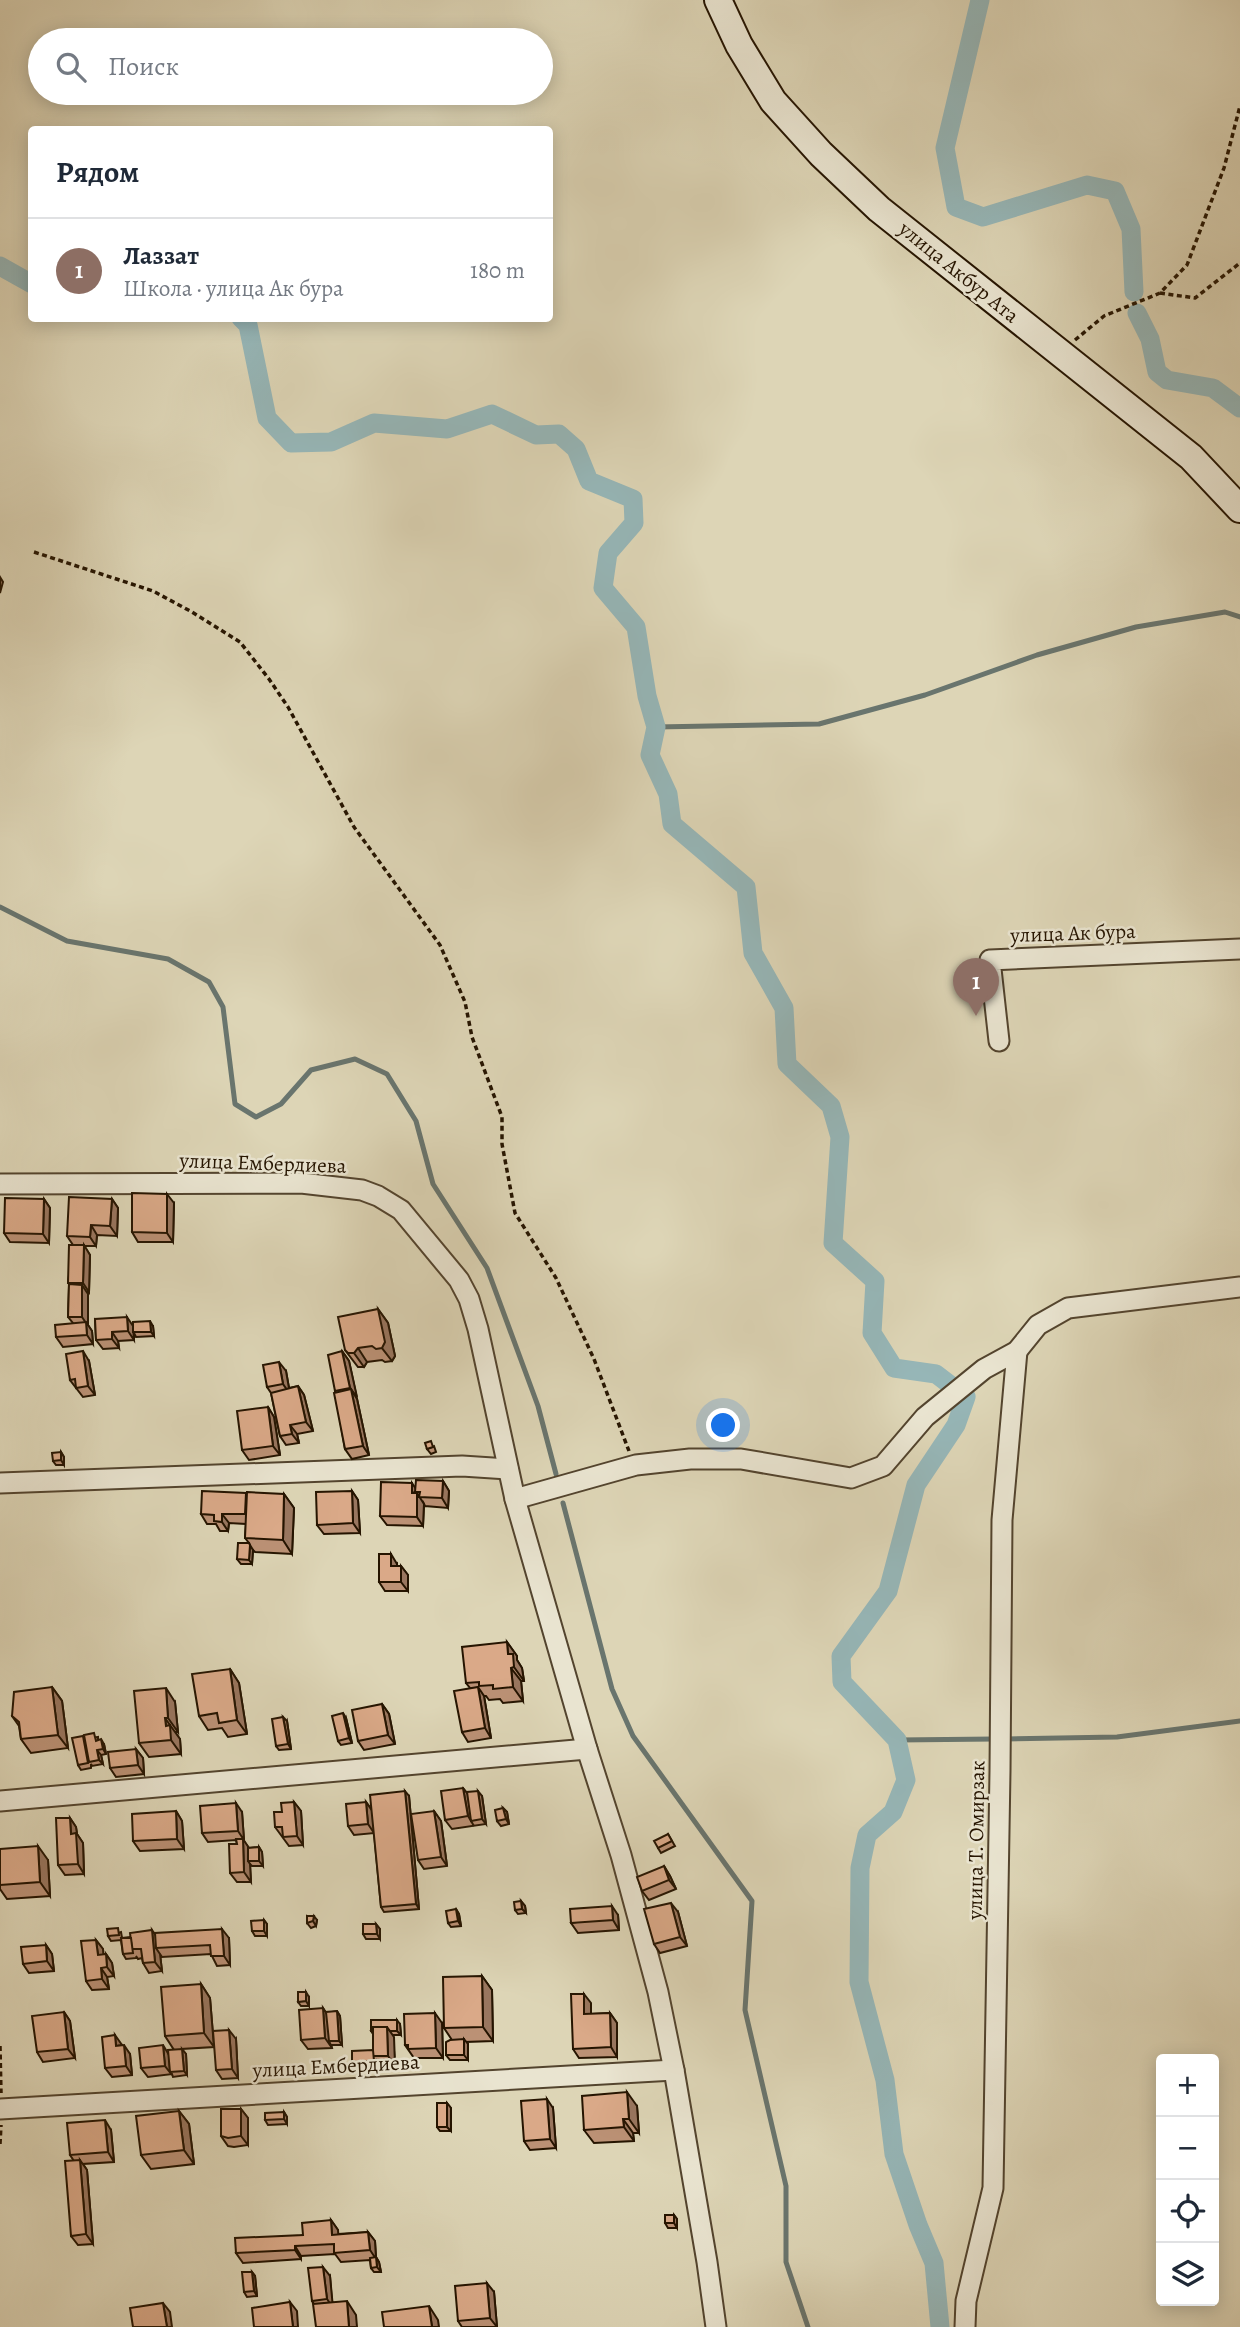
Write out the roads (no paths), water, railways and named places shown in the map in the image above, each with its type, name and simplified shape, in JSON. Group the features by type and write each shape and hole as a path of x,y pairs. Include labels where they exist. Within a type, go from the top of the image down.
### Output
{"main road":[{"name":"улица Акбур Ата","path":"718,0 739,45 773,101 821,154 879,209 1191,457 1240,509"}],"street":[{"name":"улица Ак бура","path":"999,1041 990,960 1240,949"},
{"name":"улица Ембердиева","path":"0,1184 301,1183 362,1191 390,1202 409,1217 445,1261 470,1299 515,1499 658,1992 674,2070 716,2327"},
{"path":"515,1499 636,1465 690,1459 741,1459 851,1478 883,1466 926,1417 947,1399 984,1369 1017,1351 1038,1325 1068,1308 1240,1287"},
{"name":"улица Т. Омирзак","path":"965,2327 966,2301 993,2188 1002,1520 1017,1351"},
{"path":"0,1483 463,1466 508,1469"},
{"path":"0,1801 587,1749"},
{"name":"улица Ембердиева","path":"0,2109 674,2070"}],"waterway":[{"path":"980,0 945,148 956,207 983,217 1087,185 1115,191 1131,229 1134,292"},
{"path":"0,266 28,282"},
{"path":"1137,313 1150,339 1157,372 1167,380 1213,388 1240,408"},
{"path":"245,322 248,325 267,418 291,443 331,442 374,423 447,429 492,414 536,435 559,434 576,449 589,481 633,499 634,523 608,553 603,588 636,627 647,696 656,727 650,755 668,794 672,824 746,887 753,953 784,1008 787,1064 831,1106 840,1137 833,1243 875,1281 872,1333 894,1368 936,1374 966,1397 956,1425 916,1485 888,1591 841,1656 842,1682 897,1740 906,1780 893,1812 867,1835 860,1868 859,1982 885,2080 894,2154 934,2263 940,2327"},
{"path":"656,727 819,724 925,695 1037,655 1136,627 1225,612 1240,617"},
{"path":"0,907 67,941 168,959 209,982 223,1007 235,1104 256,1117 281,1104 311,1070 355,1059 387,1074 416,1121 433,1184 487,1268 538,1406 556,1474"},
{"path":"563,1503 612,1689 633,1736 752,1901 745,2010 786,2186 786,2262 808,2327"},
{"path":"1005,1739 1117,1737 1240,1721"},
{"path":"897,1740 995,1739"}],"place":[{"name":"Лаззат","path":"976,1016"}]}
